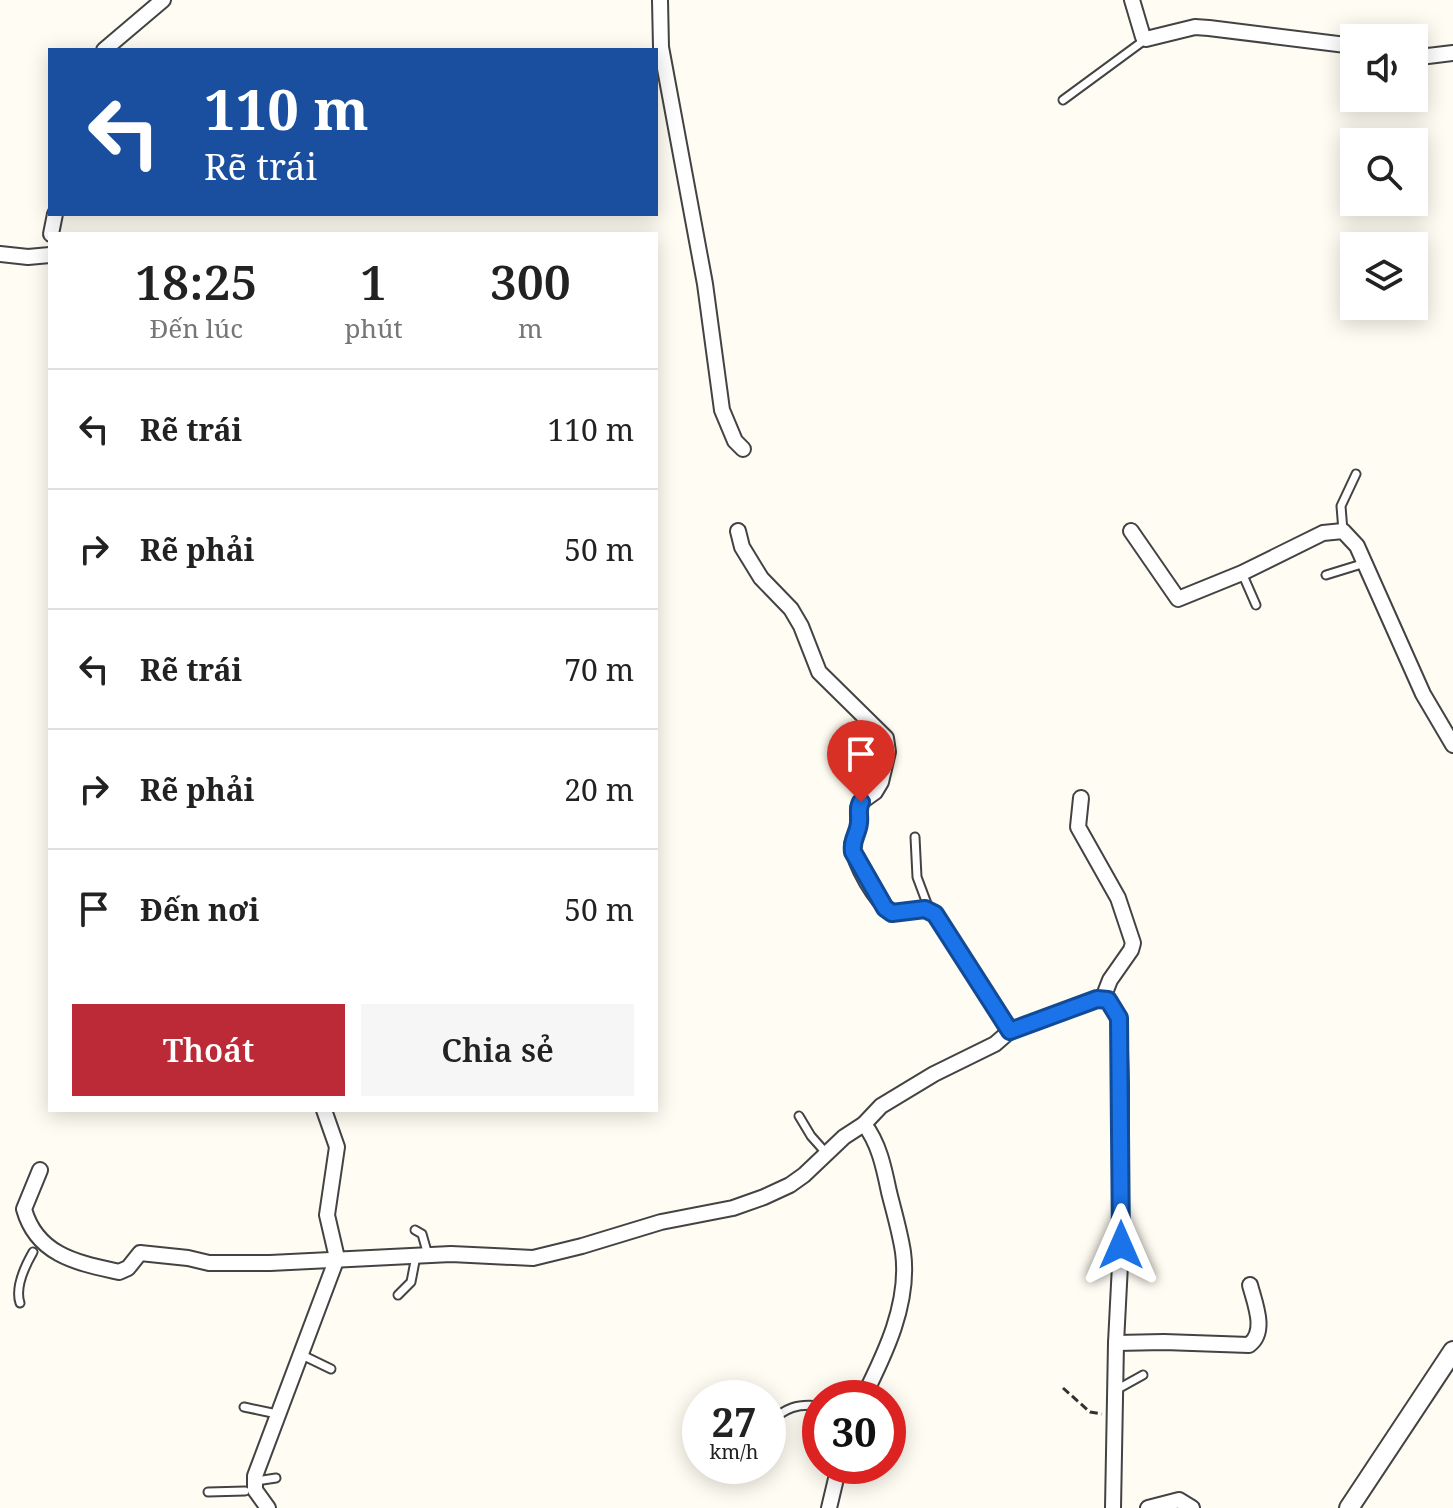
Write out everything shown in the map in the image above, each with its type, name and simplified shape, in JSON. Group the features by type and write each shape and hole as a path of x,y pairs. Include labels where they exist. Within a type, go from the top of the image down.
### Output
{"street":[{"path":"106,48 163,0"},
{"path":"660,0 661,47 705,284 722,410 735,441 743,449"},
{"path":"1132,0 1146,39 1195,27 1340,44"},
{"path":"1428,56 1453,53"},
{"path":"1,256 48,254"},
{"path":"738,531 742,547 761,578 791,609 801,626 819,672 886,738 888,752 881,782 858,808 859,822 852,844 863,871 885,908 892,913 925,909 944,925 1010,1031"},
{"path":"1131,531 1178,599 1242,573 1323,533 1343,531 1353,540 1365,563 1412,670 1453,745"},
{"path":"40,1170 24,1209 36,1246 69,1260 119,1272 128,1268 140,1253 209,1263 451,1254 533,1258 651,1224 733,1208 764,1197 804,1175 881,1106 945,1068 995,1044 1010,1031 1103,998 1110,980 1133,943 1118,898 1078,827 1081,798"},
{"path":"1103,998 1111,1003 1119,1018 1121,1245 1114,1391 1113,1508"},
{"path":"268,1508 251,1488 337,1258 327,1215 337,1147 323,1112"},
{"path":"864,1124 873,1136 885,1174 904,1268 888,1347 871,1380"},
{"path":"1116,1343 1249,1345 1257,1338 1258,1330 1250,1285"},
{"path":"1349,1508 1446,1378 1453,1351"},
{"path":"829,1508 835,1484"},
{"path":"1148,1508 1179,1500 1192,1508"}],"lane":[{"path":"1063,100 1146,39"},
{"path":"1343,531 1341,506 1356,474"},
{"path":"1326,575 1365,563"},
{"path":"1242,573 1256,605"},
{"path":"915,837 917,877 930,911"},
{"path":"799,1116 827,1154"},
{"path":"398,1295 411,1282 422,1255 422,1234 415,1230"},
{"path":"20,1303 18,1297 26,1265 36,1246"},
{"path":"300,1354 331,1369"},
{"path":"1114,1391 1143,1375"},
{"path":"244,1407 277,1414"},
{"path":"208,1492 251,1488 276,1478"}],"path":[{"path":"1063,1388 1090,1412 1114,1413"}],"route":[{"path":"861,802 853,852 885,908 892,913 925,909 935,914 1010,1031 1097,999 1108,1000 1115,1007 1119,1018 1121,1085 1121,1245"}]}
